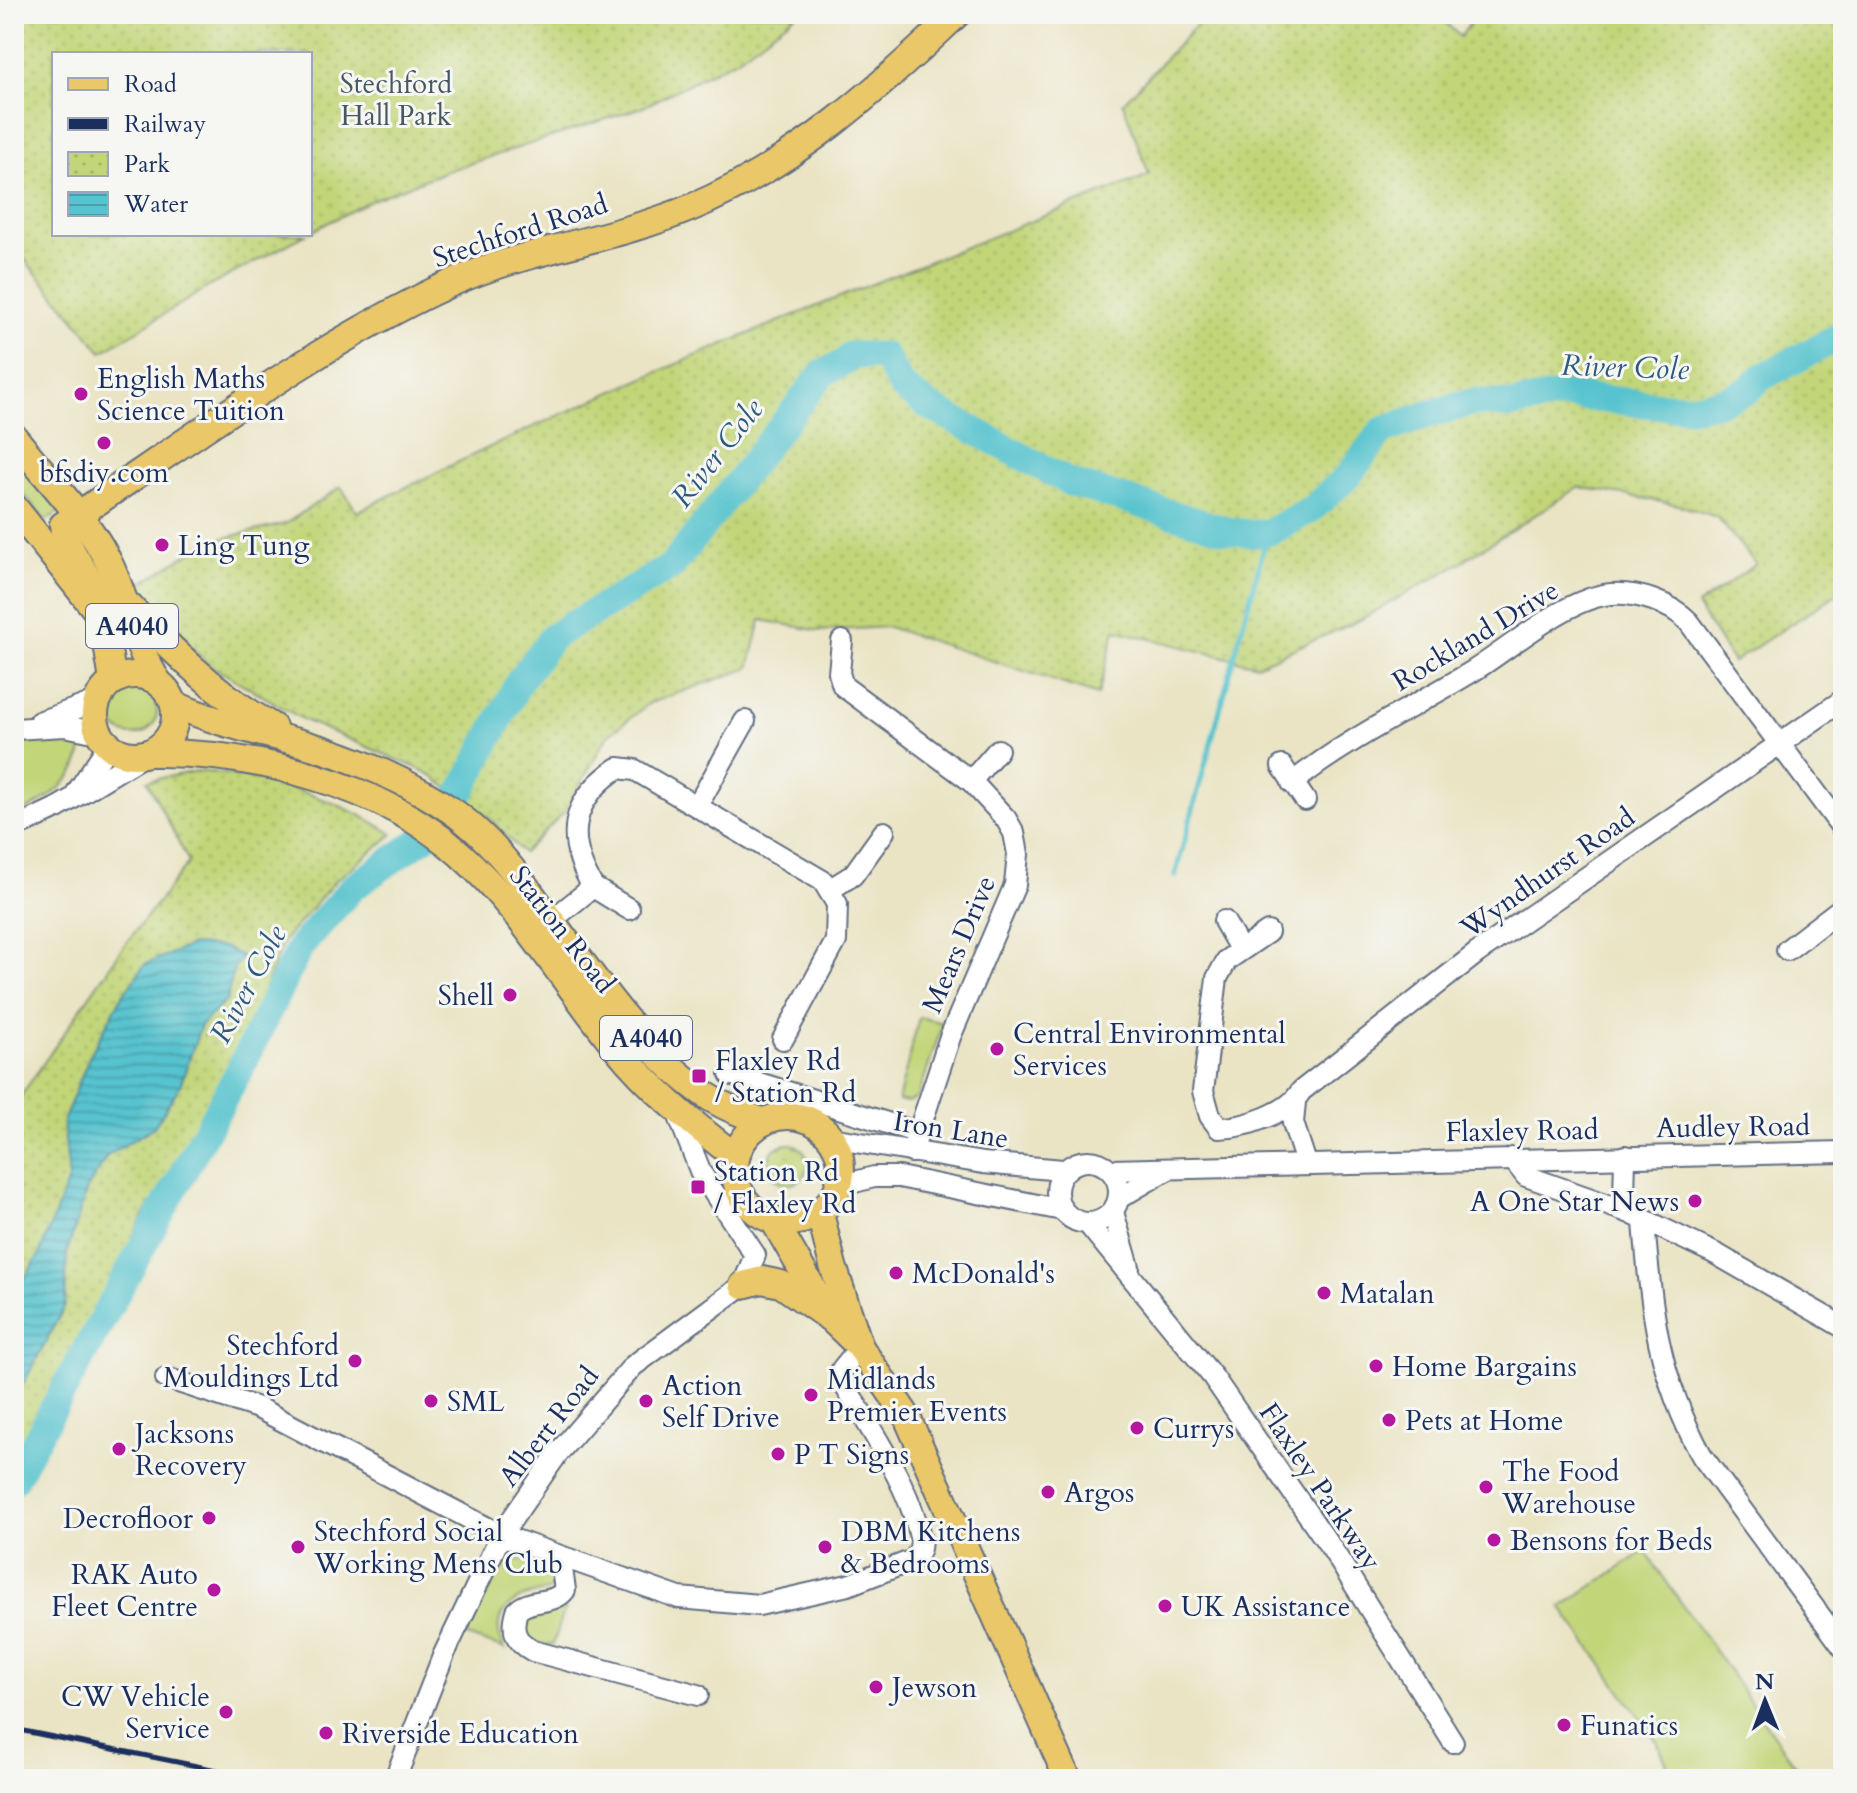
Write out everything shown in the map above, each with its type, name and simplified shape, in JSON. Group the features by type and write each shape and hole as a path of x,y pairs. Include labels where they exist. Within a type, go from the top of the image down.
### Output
{"main road":[{"name":"Stechford Road","path":"78,515 290,375 388,315 449,284 688,209 773,166 812,142 895,73 957,14"},
{"name":"A4040","path":"14,437 78,515 106,557 126,602 144,661 166,693 211,721 304,744"},
{"name":"A4040","path":"14,507 103,619 105,691"},
{"path":"78,515 63,529 99,597 103,619"},
{"path":"126,602 170,647 241,709 304,744"},
{"path":"141,675 166,693 174,725 170,735 146,754 131,756 103,740 94,717 105,691 141,675"},
{"name":"Station Road","path":"304,744 427,795 474,828 498,849 552,920"},
{"name":"Station Road","path":"146,754 222,755 270,766 316,778 411,820 458,853 524,925 619,1051 677,1117"},
{"name":"A4040","path":"552,920 664,1060 704,1094 764,1122"},
{"path":"782,1116 800,1117 818,1125 831,1138 841,1161 839,1186 820,1213 790,1223 774,1221 756,1212 742,1197 735,1177 736,1157 742,1142 764,1122 782,1116"},
{"name":"A4040","path":"677,1117 736,1157"},
{"path":"820,1213 833,1266 860,1347"},
{"path":"774,1221 791,1244 831,1319"},
{"path":"743,1285 762,1280 781,1284 831,1319 860,1347 906,1415 1068,1779"}],"street":[{"name":"Rockland Drive","path":"1305,800 1287,774 1458,680 1557,615 1610,594 1630,595 1679,612 1843,829"},
{"name":"Mears Drive","path":"842,641 839,673 843,686 971,781 1014,833 1019,871 950,1037 916,1143"},
{"path":"17,729 105,691"},
{"name":"Wyndhurst Road","path":"1240,949 1227,960 1217,978 1205,1061 1203,1091 1210,1116 1219,1128 1234,1128 1295,1102 1301,1091 1477,953 1843,700"},
{"path":"697,806 745,721"},
{"path":"17,729 65,726 103,740 72,798"},
{"path":"971,781 998,750"},
{"path":"14,828 146,754"},
{"path":"629,909 593,887 576,838 576,815 601,779 618,768 635,770 823,881 837,904 836,941 783,1039"},
{"path":"829,890 853,875 884,832"},
{"path":"552,920 593,887"},
{"path":"1787,950 1843,907"},
{"path":"1224,921 1240,949 1268,932"},
{"path":"730,1074 751,1086 916,1143"},
{"path":"1295,1102 1293,1123 1306,1163"},
{"name":"Station Road","path":"677,1117 701,1173 755,1255 743,1285"},
{"name":"Iron Lane","path":"831,1138 916,1143 1024,1169 1063,1170"},
{"name":"Audley Road","path":"1625,1156 1843,1152"},
{"name":"Flaxley Road","path":"1111,1170 1625,1156 1624,1198 1636,1217 1651,1316 1683,1421 1711,1468 1843,1647"},
{"path":"1512,1158 1526,1176 1636,1217 1716,1254 1843,1327"},
{"path":"1086,1160 1098,1162 1111,1170 1118,1183 1116,1205 1102,1222 1088,1224 1070,1218 1062,1210 1056,1193 1063,1170 1086,1160"},
{"name":"Flaxley Road","path":"1116,1205 1169,1169"},
{"name":"Iron Lane","path":"839,1186 874,1177 899,1177 1062,1210"},
{"name":"Flaxley Parkway","path":"1116,1205 1130,1271"},
{"name":"Flaxley Parkway","path":"1088,1224 1130,1271 1213,1377 1324,1537 1453,1742"},
{"name":"Albert Road","path":"395,1779 444,1654 501,1535 558,1453 633,1366 743,1285"},
{"path":"166,1378 258,1408 501,1535 679,1598 759,1605 848,1585 913,1560 919,1553 921,1539 895,1475 841,1379 842,1369 860,1347"},
{"path":"552,1554 562,1569 565,1590 558,1598 528,1603 517,1611 514,1633 520,1644 533,1651 698,1695"}],"green space":[{"name":"Stechford Hall Park","path":"14,14 797,14 737,59 643,107 444,172 372,200 312,231 312,52 52,52 52,236 303,236 215,283 102,352 14,247"},
{"path":"1207,14 1437,14 1460,37 1477,14 1843,14 1843,590 1733,662 1697,606 1756,564 1717,517 1679,505 1579,487 1450,569 1356,622 1257,665 1115,630 1098,695 888,627 820,631 761,620 749,668 650,703 608,735 565,811 523,853 487,816 426,772 304,720 208,664 132,589 207,542 285,524 341,487 357,512 650,375 1149,175 1123,103"},
{"path":"14,447 61,510 46,521 14,482"},
{"path":"133,687 150,694 157,711 150,728 133,735 116,728 109,711 116,694"},
{"path":"62,735 82,744 75,769 59,789 14,816 14,744"},
{"path":"197,771 247,777 298,790 348,810 393,834 336,880 283,941 244,1041 212,1103 141,1220 80,1344 14,1457 14,1106 126,943 189,862 147,781"},
{"path":"919,1017 943,1023 918,1097 909,1102 898,1101"},
{"path":"788,1144 802,1150 808,1164 802,1178 788,1184 774,1178 768,1164 774,1150"},
{"path":"1645,1551 1805,1779 1673,1779 1658,1743 1561,1607"},
{"path":"509,1560 524,1560 551,1571 555,1581 548,1591 515,1601 501,1615 500,1636 505,1649 466,1636 496,1573"},
{"path":"565,1608 553,1645 534,1644 520,1625 533,1612"}],"water":[{"path":"192,945 223,947 242,956 233,970 227,1000 201,1025 180,1086 154,1127 107,1156 87,1189 67,1253 65,1306 14,1401 14,1295 39,1255 69,1178 63,1122 90,1055 122,996 145,964"}],"waterway":[{"name":"River Cole","path":"14,1480 239,1071 300,947 352,888 445,823 520,680 553,636 672,566 823,373 847,361 851,355 884,356 902,387 929,406 1071,483 1225,530 1253,534 1272,531 1313,508 1348,476 1382,431 1426,415 1473,402 1511,405 1565,395 1693,407 1719,402 1747,391 1762,377 1843,335"},
{"path":"1175,876 1268,532"}],"railway":[{"path":"14,1729 261,1779"}],"place":[{"name":"English Maths Science Tuition","path":"81,394"},
{"name":"bfsdiy.com","path":"104,443"},
{"name":"Ling Tung","path":"162,545"},
{"name":"Shell","path":"510,995"},
{"name":"Central Environmental Services","path":"997,1049"},
{"name":"Flaxley Rd / Station Rd","path":"699,1076"},
{"name":"Station Rd / Flaxley Rd","path":"698,1187"},
{"name":"A One Star News","path":"1695,1201"},
{"name":"McDonald's","path":"896,1273"},
{"name":"Matalan","path":"1324,1293"},
{"name":"Stechford Mouldings Ltd","path":"355,1361"},
{"name":"Home Bargains","path":"1376,1366"},
{"name":"Midlands Premier Events","path":"811,1395"},
{"name":"SML","path":"431,1401"},
{"name":"Action Self Drive","path":"646,1401"},
{"name":"Pets at Home","path":"1389,1420"},
{"name":"Currys","path":"1137,1428"},
{"name":"Jacksons Recovery","path":"119,1449"},
{"name":"P T Signs","path":"778,1454"},
{"name":"The Food Warehouse","path":"1486,1487"},
{"name":"Argos","path":"1048,1492"},
{"name":"Decrofloor","path":"209,1518"},
{"name":"Bensons for Beds","path":"1494,1540"},
{"name":"Stechford Social Working Mens Club","path":"298,1547"},
{"name":"DBM Kitchens & Bedrooms","path":"825,1547"},
{"name":"RAK Auto Fleet Centre","path":"214,1590"},
{"name":"UK Assistance","path":"1165,1606"},
{"name":"Jewson","path":"876,1687"},
{"name":"CW Vehicle Service","path":"226,1712"},
{"name":"Funatics","path":"1564,1725"},
{"name":"Riverside Education","path":"326,1733"}]}
